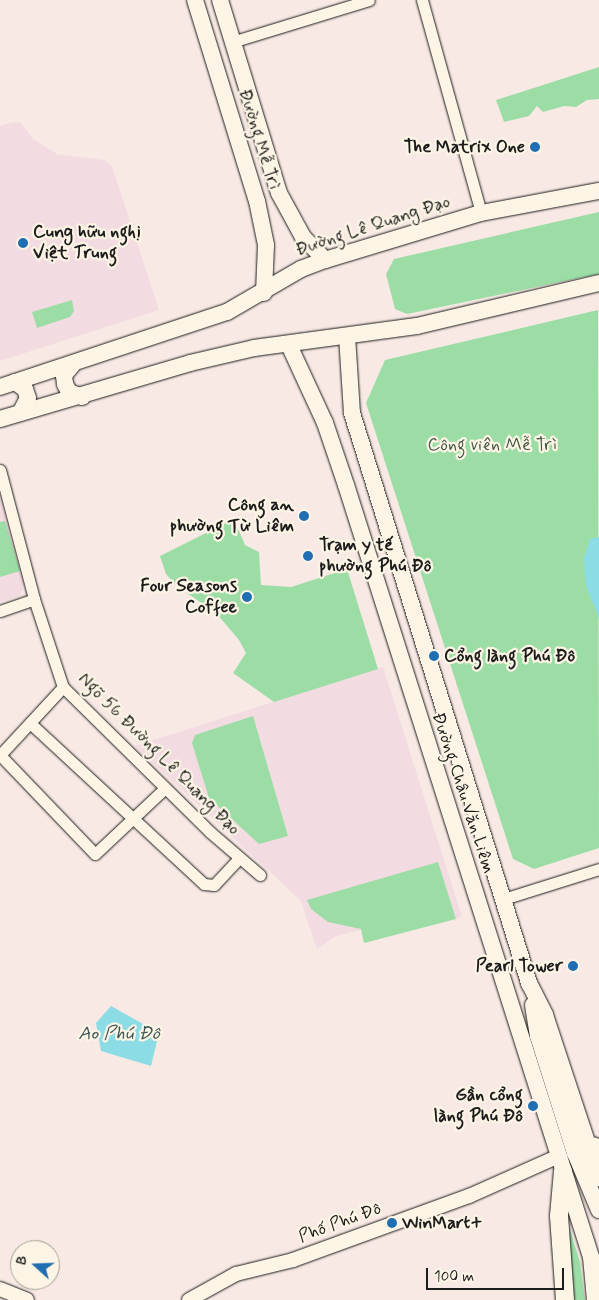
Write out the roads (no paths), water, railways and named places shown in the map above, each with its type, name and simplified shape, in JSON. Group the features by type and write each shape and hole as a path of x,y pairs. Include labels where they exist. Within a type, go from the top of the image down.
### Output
{"main road":[{"name":"Đường Mễ Trì","path":"194,0 257,200 266,245 264,293"},
{"name":"Đường Mễ Trì","path":"220,0 279,193 302,236 325,260"},
{"name":"Đường Lê Quang Đạo","path":"7,384 226,312 264,293 302,269 325,260 481,213 599,191"},
{"path":"257,200 279,193"},
{"path":"0,419 82,397 190,363 254,348 289,345 417,326 599,283"},
{"name":"Đường Châu Văn Liêm","path":"347,336 352,413 530,983 545,1015 593,1147 599,1178"},
{"name":"Đường Châu Văn Liêm","path":"289,345 325,423 413,704 561,1163 595,1260 595,1300"},
{"path":"74,363 64,375 65,384 69,392 82,397"},
{"path":"7,384 25,388 28,398 20,413"},
{"path":"325,423 352,413"},
{"path":"413,704 440,696"},
{"path":"530,983 538,1036 576,1153 599,1210"},
{"path":"561,1163 559,1216 565,1300"}],"street":[{"path":"232,42 369,0"},
{"path":"422,0 481,213"},
{"name":"Ngõ 56 Đường Lê Quang Đạo","path":"0,470 34,599 63,686 165,788 239,858 260,874"},
{"path":"0,611 34,599"},
{"path":"63,686 0,755 95,854 134,820 165,788"},
{"path":"30,723 134,820"},
{"name":"Ngõ 56 Đường Lê Quang Đạo","path":"134,820 204,884 214,885 239,858"},
{"path":"503,899 599,869"},
{"name":"Phố Phú Đô","path":"189,1300 236,1274 293,1260 561,1163"},
{"path":"0,1289 27,1300"}],"water":[{"path":"599,537 599,618 586,586 584,558 590,539"},
{"name":"Ao Phú Đô","path":"111,1006 159,1033 151,1066 101,1051 96,1023"}],"place":[{"name":"The Matrix One","path":"535,147"},
{"name":"Cung hữu nghị Việt Trung","path":"23,243"},
{"name":"Công an phường Từ Liêm","path":"304,516"},
{"name":"Trạm y tế phường Phú Đô","path":"308,556"},
{"name":"Four Seasons Coffee","path":"247,597"},
{"name":"Cổng làng Phú Đô","path":"434,656"},
{"name":"Pearl Tower","path":"573,966"},
{"name":"Gần cổng làng Phú Đô","path":"533,1106"},
{"name":"WinMart+","path":"392,1223"}],"park label":[{"name":"Công viên Mễ Trì","path":"492,445"}]}
